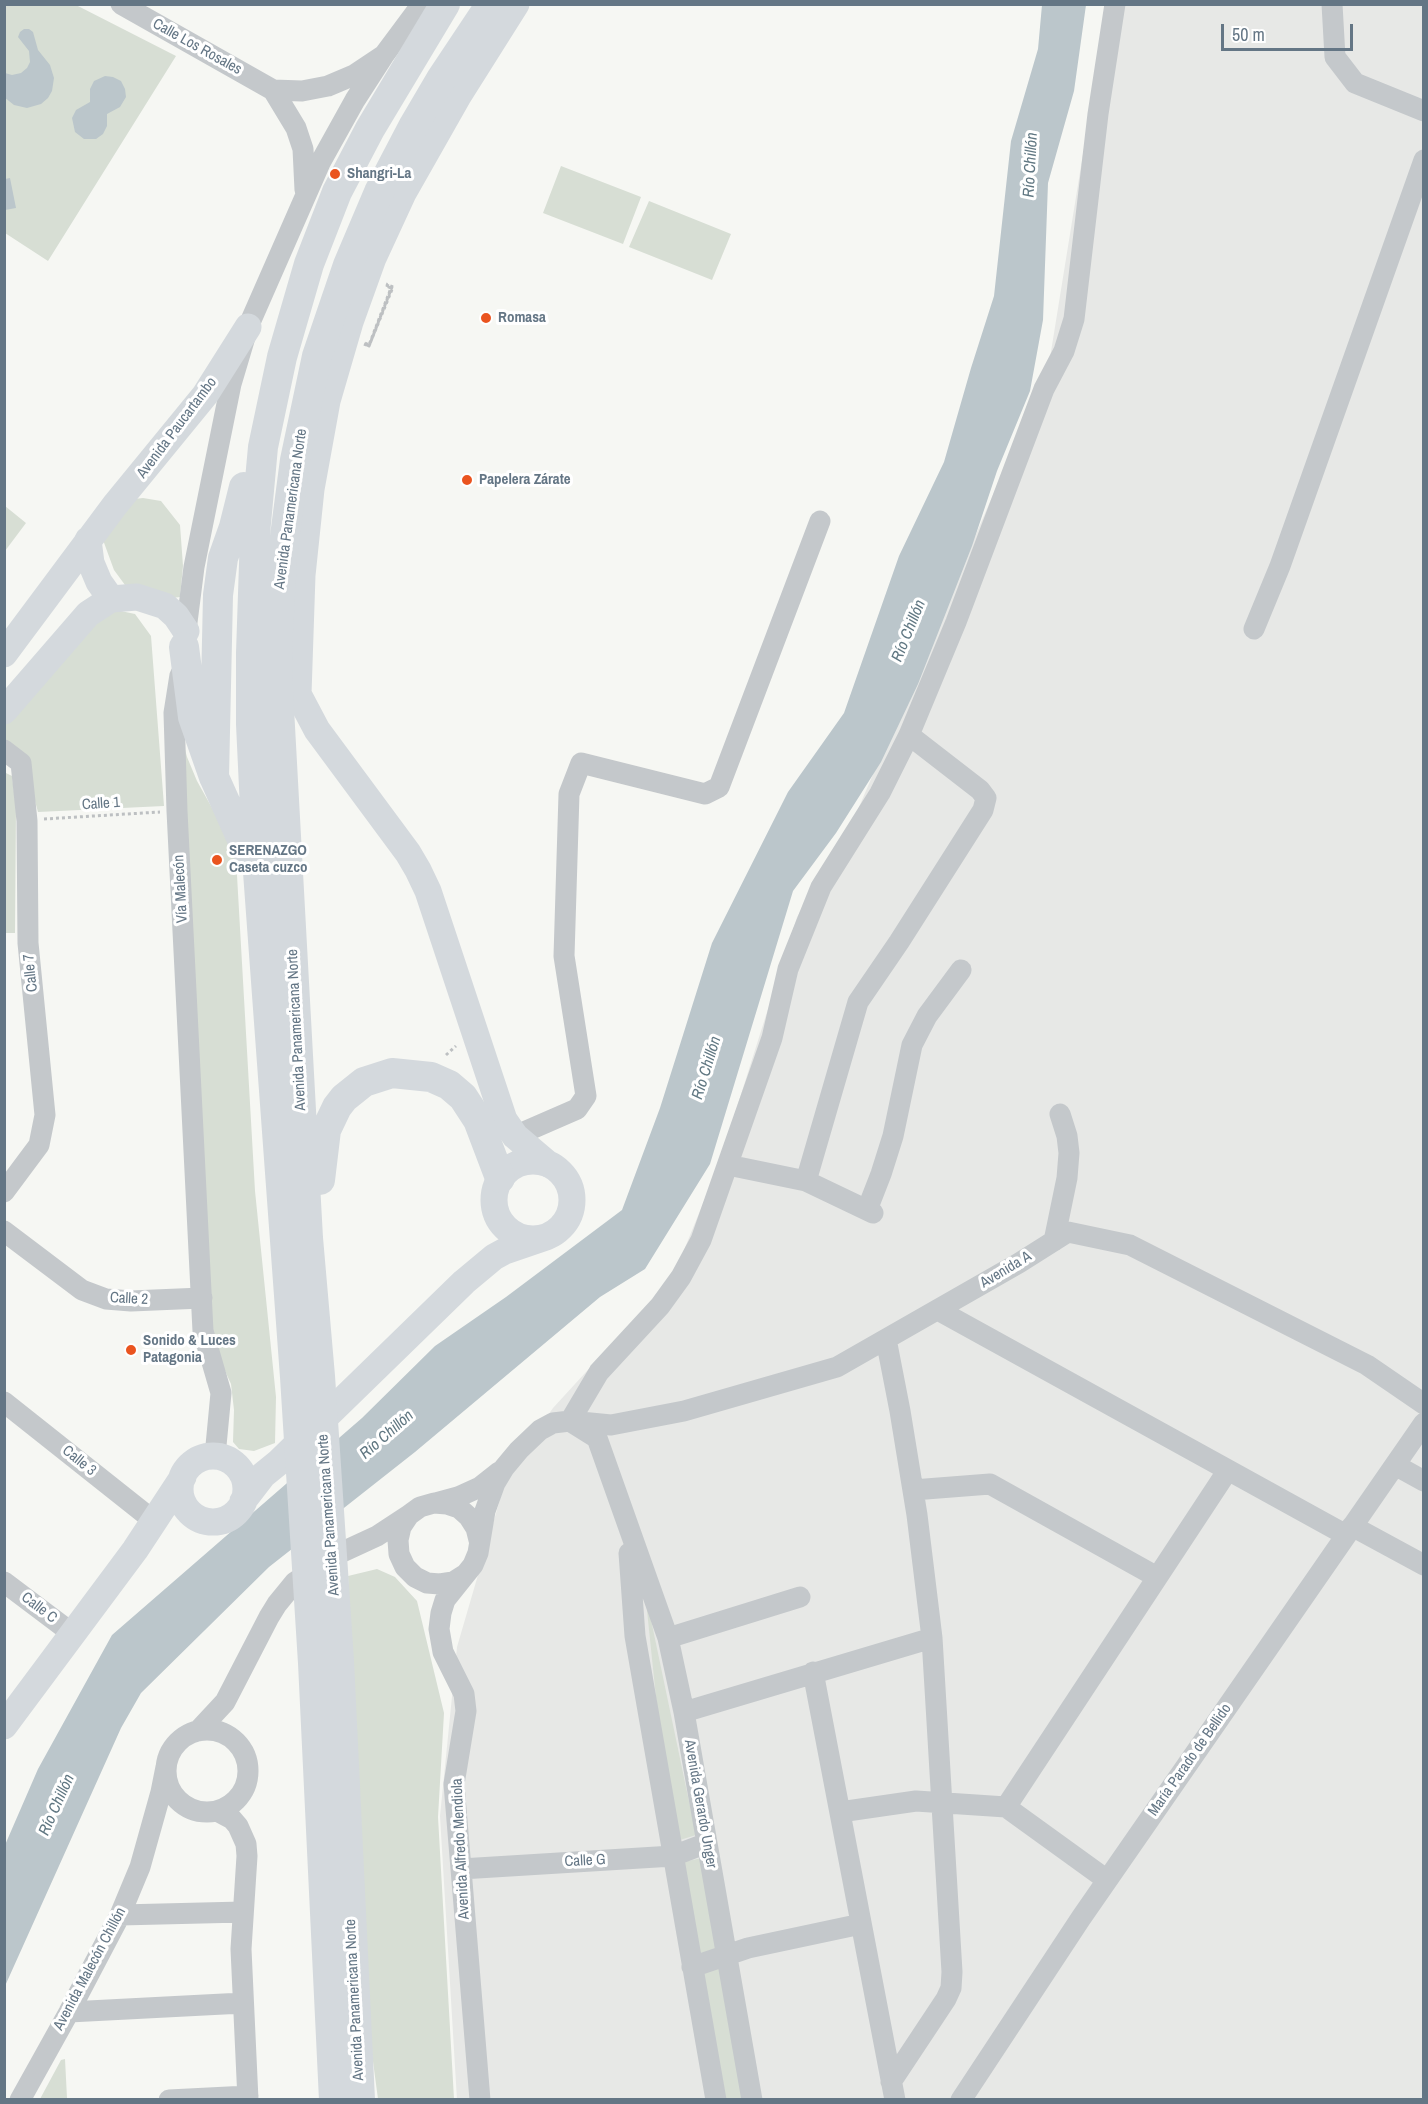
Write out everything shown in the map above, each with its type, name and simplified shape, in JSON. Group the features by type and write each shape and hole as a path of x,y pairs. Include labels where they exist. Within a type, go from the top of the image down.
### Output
{"highway":[{"name":"Avenida Panamericana Norte","path":"360,2100 326,1662 307,1376 258,872 251,688 255,534 263,447 282,357 309,264 337,192 393,88 445,4"},
{"name":"Avenida Panamericana Norte","path":"307,1376 308,1238 277,650 282,559 294,460 317,356 340,285 370,212 414,125 441,79 491,4"},
{"path":"214,777 216,628 223,558 234,526 266,395 282,357"},
{"path":"185,639 193,717 214,777 258,872"},
{"path":"295,986 303,845 298,694"},
{"path":"308,1238 317,1211 324,1142 331,1118 344,1098 355,1088 379,1076 392,1073 418,1074 431,1077 456,1090 478,1120 500,1178"},
{"name":"Avenida Panamericana Norte","path":"326,1662 334,2100"}],"main road":[{"path":"135,1550 144,1541 164,1529 185,1523 221,1521 231,1516 263,1475 464,1282 494,1257 505,1251 556,1232 571,1213 572,1190 567,1179 559,1170 548,1164 515,1136 504,1120 428,891 418,870 408,852 317,730 298,694 302,575 311,489 327,401 350,322 373,258 403,193 458,96 516,4"},
{"name":"Avenida Paucartambo","path":"4,654 88,540 205,395 248,327"},
{"path":"88,540 91,563 99,582 111,599"},
{"path":"4,711 88,614 111,599 137,597 165,606 176,616 185,639"},
{"path":"546,1237 535,1239 514,1235 505,1228 495,1210 493,1199 500,1178 507,1170 527,1161 548,1164"},
{"path":"464,1282 487,1245 495,1210"},
{"path":"4,1726 135,1550 195,1461 205,1457 220,1457 259,1465 279,1462"},
{"path":"220,1457 234,1464 245,1480 246,1491 243,1501"},
{"path":"183,1477 180,1487 185,1506 192,1514 211,1521"}],"street":[{"name":"Calle Los Rosales","path":"120,4 273,90 302,91 328,86 354,75 384,55 422,4"},
{"path":"570,1421 599,1372 660,1306 681,1276 701,1240 772,1038 788,969 821,887 880,793 909,735 956,622 1044,389 1064,351 1074,319 1098,114 1115,4"},
{"path":"1332,4 1335,57 1355,83 1424,111"},
{"name":"Avenida Paucartambo","path":"248,327 306,194 355,100 384,55"},
{"path":"273,90 296,129 303,149 306,194"},
{"path":"1254,629 1280,566 1424,160"},
{"name":"Vía Malecón","path":"220,1457 219,1382 205,1343 202,1298 174,713 195,567 227,407 248,327"},
{"path":"515,1136 577,1109 586,1096 564,956 569,794 581,763 705,794 719,787 820,521"},
{"path":"806,1181 858,1002 983,810 986,798 980,790 909,735"},
{"name":"Calle 7","path":"4,750 21,763 27,820 28,943 45,1115 39,1145 4,1192"},
{"path":"728,1165 806,1181 870,1211 893,1136 912,1045 927,1016 961,970"},
{"path":"1054,1241 1069,1153 1067,1136 1060,1114"},
{"name":"Calle 2","path":"4,1231 82,1290 106,1299 131,1301 202,1298"},
{"name":"Avenida A","path":"570,1421 611,1425 684,1411 837,1367 1019,1263 1068,1232 1130,1245 1367,1365 1424,1404"},
{"path":"938,1310 1228,1470 1349,1531 1424,1565"},
{"path":"886,1339 913,1490 932,1638 943,1802 951,1988 893,2091"},
{"name":"Calle 3","path":"4,1402 154,1521"},
{"name":"Avenida Alfredo Mendiola","path":"480,2100 454,1784 466,1711 464,1694 443,1652 439,1629 441,1613 445,1600 476,1559 489,1498 504,1468 540,1430 553,1423 570,1421"},
{"name":"Avenida Gerardo Unger","path":"570,1421 597,1438 668,1638 684,1712 752,2100"},
{"name":"María Parado de Bellido","path":"961,2100 1107,1880 1424,1423"},
{"path":"1395,1465 1424,1481"},
{"path":"198,1731 225,1702 265,1625 295,1582 338,1554 389,1529 420,1507 458,1497 480,1487 504,1468"},
{"path":"1006,1807 1228,1470"},
{"path":"913,1490 990,1484 1157,1577"},
{"path":"434,1503 459,1508 476,1528 479,1540"},
{"name":"Avenida Gerardo Unger","path":"625,1513 634,1592 635,1636 716,2100"},
{"path":"405,1567 399,1554 398,1540 401,1527 409,1515"},
{"path":"353,1548 363,1547 385,1552 415,1577 428,1583 440,1584 465,1575"},
{"name":"Calle C","path":"4,1582 73,1634"},
{"path":"668,1638 800,1597"},
{"path":"684,1712 932,1638"},
{"path":"813,1672 893,2091"},
{"path":"236,1680 231,1709 237,1742"},
{"path":"211,1730 225,1734 237,1742 245,1754 249,1768 247,1782 241,1795 231,1806 217,1811 203,1812 190,1809 179,1802 171,1792 166,1780 165,1767 176,1743 186,1735 211,1730"},
{"name":"Avenida Malecón Chillón","path":"20,2100 120,1916 140,1867 162,1792 165,1767"},
{"path":"840,1812 916,1801 1006,1807 1107,1880"},
{"path":"149,1834 166,1819 190,1809"},
{"path":"169,2100 248,2098 241,1949 247,1856 242,1834 231,1819 217,1811"},
{"name":"Calle G","path":"461,1869 673,1856 707,1843"},
{"path":"120,1916 243,1912"},
{"path":"692,1967 726,1955 861,1924"},
{"path":"69,2012 243,2003"}],"path":[{"path":"361,336 362,342 369,345 391,288"},
{"name":"Calle 1","path":"27,820 177,811"}],"shaded area":[{"path":"4,5 76,5 176,56 48,261 5,233"},
{"path":"1107,5 1423,5 1423,2099 457,2100 440,1816 457,1647 508,1472 553,1408 673,1277 719,1164 797,917 856,814 1049,364"},
{"path":"561,166 641,197 623,244 543,213"},
{"path":"649,201 731,234 712,280 629,247"},
{"path":"134,499 161,501 180,525 183,566 180,597 165,599 125,585 114,570 103,540"},
{"path":"5,506 26,523 4,551"},
{"path":"116,610 135,614 151,636 164,806 38,812 24,762 5,745 5,717 89,621"},
{"path":"178,723 187,757 197,781 221,824 236,858 255,1191 276,1397 275,1443 254,1451 239,1449 233,1442 234,1410 231,1384 209,1327"},
{"path":"4,772 12,776 16,808 15,933 5,933"},
{"path":"377,1569 395,1577 417,1601 444,1713 438,1817 454,2099 378,2099 370,2039 348,1576"},
{"path":"645,1591 696,1835 680,1840 657,1707"},
{"path":"702,1858 744,2099 726,2099 683,1862"},
{"path":"65,2059 67,2098 40,2099 61,2060"}],"water":[{"name":"Río Chillón","path":"1042,5 1086,5 1074,91 1048,183 1043,320 1030,391 997,471 972,546 918,684 881,762 836,833 793,891 710,1164 645,1269 600,1297 415,1452 269,1567 141,1693 121,1728 5,1986 5,1845 38,1769 112,1635 362,1418 435,1346 506,1297 622,1210 660,1108 712,943 788,792 844,713 899,556 944,462 994,296 1011,141 1038,49"},
{"path":"24,29 33,32 38,50 50,65 54,78 52,91 48,98 41,104 27,108 14,105 4,97 5,73 12,75 21,73 30,62 29,51 18,37"},
{"path":"105,76 121,81 126,97 120,107 107,114 107,126 103,134 96,139 84,139 75,132 72,118 76,110 90,102 90,89 94,81"},
{"path":"10,178 16,208 5,210 5,179"}],"place":[{"name":"Shangri-La","path":"335,174"},
{"name":"Romasa","path":"486,318"},
{"name":"Papelera Zárate","path":"467,480"},
{"name":"SERENAZGO Caseta cuzco","path":"217,860"},
{"name":"Sonido & Luces Patagonia","path":"131,1350"}]}
